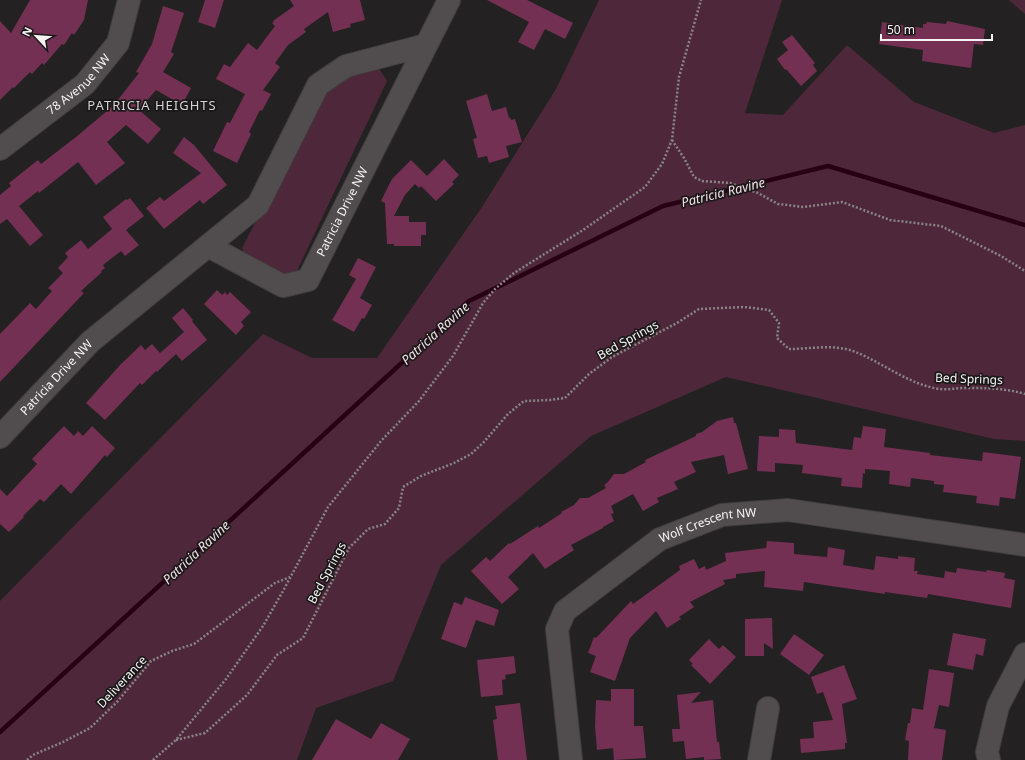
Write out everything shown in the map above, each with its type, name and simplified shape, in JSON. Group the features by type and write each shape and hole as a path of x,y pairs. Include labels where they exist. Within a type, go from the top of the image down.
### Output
{"street":[{"name":"78 Avenue NW","path":"0,149 85,84 118,43 129,0"},
{"name":"Patricia Drive NW","path":"208,246 283,286 308,280 449,0"},
{"name":"Patricia Drive NW","path":"0,437 90,342 258,205 318,85 346,66 426,46"},
{"name":"Wolf Crescent NW","path":"570,760 557,629 565,611 660,539 722,515 788,510 1025,545"},
{"path":"989,760 987,752 998,706 1025,654"},
{"path":"759,760 768,708"}],"path":[{"path":"153,760 176,740 226,679 263,626 328,507 381,441 419,401 453,356 483,303 495,288 514,273 583,230 645,187 662,164 672,140 680,77 701,0"},
{"path":"672,140 694,177 702,181 730,183 758,193 778,204 804,207 842,202 890,220 942,226 1002,256 1025,271"},
{"name":"Bed Springs","path":"176,740 205,733 246,695 277,655 303,638 349,548 368,529 385,524 399,508 404,487 421,476 454,463 471,454 483,443 508,414 524,401 564,398 589,374 612,357 677,323 699,309 744,307 769,310 779,323 778,338 789,349 830,347 851,350 877,361 910,380 940,389 1009,389 1025,394"},
{"name":"Deliverance","path":"27,760 33,755 90,728 117,702 151,662 172,651 194,644 275,583 291,576"}],"shaded area":[{"path":"599,0 782,0 745,113 783,115 847,45 914,102 994,133 1025,125 1025,441 994,439 726,377 591,436 441,565 393,681 316,708 297,760 0,760 0,601 263,334 312,358 377,358 482,207 556,89"},
{"path":"1009,0 1025,0 1025,14"},
{"path":"378,67 387,81 294,277 280,280 246,259 242,248 320,98 338,81"}],"building":[{"path":"30,0 88,0 84,20 74,35 72,33 64,45 62,44 44,65 42,63 32,74 30,72 0,100 0,21 11,33"},
{"path":"205,0 224,0 215,28 198,22"},
{"path":"290,0 360,0 365,20 350,24 351,27 333,32 328,12 304,29 306,32 288,45 275,63 280,67 263,90 271,94 262,111 260,110 249,132 251,134 237,163 213,151 227,122 230,123 245,94 216,79 224,64 230,67 248,43 257,50 275,26 272,23 274,22 273,21 294,6"},
{"path":"487,0 527,0 573,23 565,39 545,29 534,50 518,42 529,22"},
{"path":"163,6 184,13 171,52 174,54 163,72 191,88 182,105 156,90 139,110 161,129 148,144 126,125 107,142 125,163 96,185 78,162 39,193 38,191 19,206 43,235 30,246 7,219 0,224 0,195 11,186 9,183 38,160 41,164 113,106 139,73 136,72 152,44"},
{"path":"947,21 985,29 983,45 974,44 971,68 922,61 923,50 879,44 882,22 923,28 923,24 926,24 927,22 946,24"},
{"path":"792,35 815,63 813,65 817,71 801,86 786,69 785,70 777,59 788,50 782,42"},
{"path":"487,94 492,111 506,107 509,118 510,117 511,120 515,119 522,142 506,146 509,157 489,163 487,156 478,158 473,139 477,138 466,101"},
{"path":"184,137 194,145 227,185 203,204 200,200 164,229 146,208 160,197 164,201 201,173 173,153"},
{"path":"444,159 459,175 452,182 454,184 436,201 421,186 419,188 415,184 405,195 394,216 409,216 409,222 426,222 426,235 421,235 421,246 394,246 394,244 387,244 385,203 381,201 392,179 411,160 427,176"},
{"path":"130,198 144,216 126,230 139,245 125,256 121,251 103,265 105,268 101,271 102,272 81,291 84,293 0,382 0,334 30,303 36,309 52,291 48,288 63,273 58,268 68,257 65,253 81,240 88,249 112,229 103,217 126,199 127,200"},
{"path":"358,258 376,267 360,298 372,305 354,332 332,320 356,279 349,275"},
{"path":"217,290 222,295 225,292 227,295 230,292 251,312 241,322 244,326 236,335 204,304"},
{"path":"183,308 207,340 182,361 176,354 142,385 140,383 105,420 86,403 121,364 141,345 145,350 152,344 160,353 184,332 172,318"},
{"path":"733,417 734,423 736,423 748,469 728,474 724,455 691,462 696,472 674,482 678,489 657,498 659,502 643,511 633,494 611,506 614,513 611,514 614,521 571,545 574,550 545,569 533,553 508,577 519,589 502,604 471,571 486,557 490,561 509,543 510,544 538,526 539,528 562,513 561,512 574,505 580,498 588,498 606,488 604,485 614,474 624,474 646,462 645,460 696,436 696,434 702,432 717,421"},
{"path":"64,426 74,436 78,431 83,436 92,426 115,448 107,457 105,455 71,494 61,484 44,502 40,499 9,532 0,524 0,489 7,496 37,464 32,459"},
{"path":"863,426 886,429 884,447 930,453 930,455 982,461 983,452 1021,457 1015,499 1000,497 999,506 976,503 977,496 943,492 944,485 934,484 934,481 911,478 910,487 889,484 890,471 865,469 865,474 863,473 862,488 841,486 842,478 802,473 803,465 775,463 775,472 757,471 759,436 779,437 779,429 795,430 796,443 852,450 854,437 861,438"},
{"path":"767,541 794,543 794,554 827,557 828,547 845,550 843,565 874,570 876,556 898,559 898,556 915,558 914,571 918,571 917,574 944,578 945,571 956,573 957,568 1005,573 1004,578 1015,580 1011,608 928,594 927,598 885,592 885,594 804,582 803,591 764,587 765,571 736,574 736,578 723,580 725,584 690,602 694,607 679,617 681,619 667,628 656,611 630,638 615,681 590,672 596,656 588,653 594,637 596,638 631,601 633,604 680,570 679,566 694,559 699,569 705,566 706,570 726,561 725,553 766,548"},
{"path":"465,597 499,610 494,626 476,620 466,648 441,639 454,602 462,605"},
{"path":"772,618 773,649 764,643 764,656 745,656 745,619"},
{"path":"953,633 986,639 983,656 976,654 973,670 947,665"},
{"path":"794,634 824,655 809,675 780,654"},
{"path":"709,639 719,649 723,645 736,657 710,684 691,665 693,664 689,660"},
{"path":"514,656 516,673 505,675 506,679 502,680 503,695 481,697 477,660"},
{"path":"844,665 857,699 842,704 847,743 845,743 845,749 801,753 800,739 814,738 813,722 833,720 823,692 817,694 811,677"},
{"path":"929,669 954,673 949,707 939,705 934,728 946,730 942,760 908,760 909,741 905,740 908,723 910,723 912,708 923,710"},
{"path":"611,689 634,689 634,726 643,726 646,758 614,760 613,748 597,750 595,726 596,700 611,701"},
{"path":"701,692 691,703 713,700 717,742 719,742 721,759 704,760 704,757 686,759 684,741 673,742 672,729 680,729 677,695"},
{"path":"520,703 527,760 498,760 493,720 497,719 495,706"},
{"path":"336,719 371,739 381,723 410,739 398,760 312,760"}],"waterway":[{"name":"Patricia Ravine","path":"0,732 469,301 663,206 828,166 1025,225"}],"district":[{"name":"PATRICIA HEIGHTS","path":"152,105"}]}
